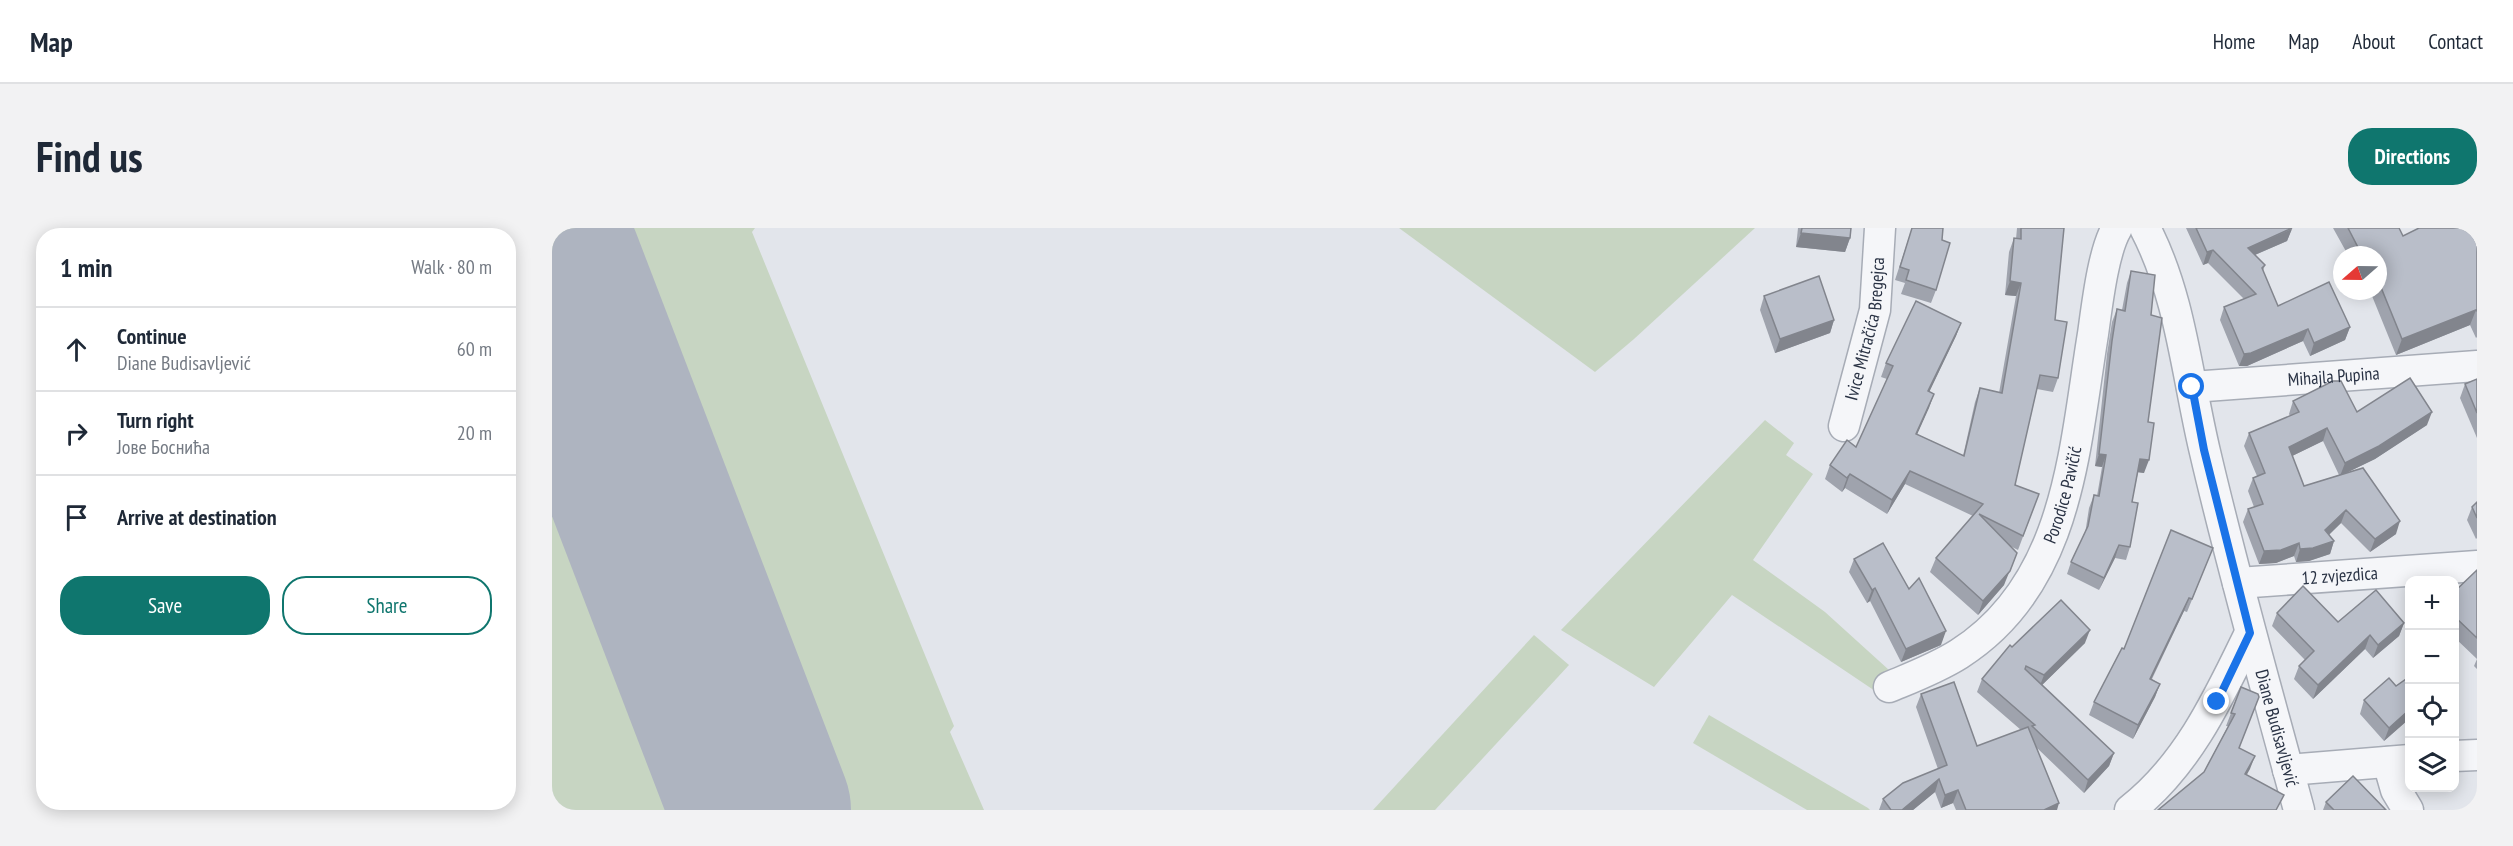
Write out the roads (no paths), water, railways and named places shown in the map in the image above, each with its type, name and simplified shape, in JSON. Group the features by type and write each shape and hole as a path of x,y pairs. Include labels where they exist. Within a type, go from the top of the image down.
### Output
{"street":[{"name":"Ivice Mitračića Bregejca","path":"1844,426 1875,310 1880,228"},
{"name":"Porodice Pavičić","path":"1889,687 1924,673 1959,654 1980,639 2024,594 2043,559 2056,526 2069,478 2096,313 2109,249 2118,228"},
{"name":"Diane Budisavljević","path":"2145,228 2153,244 2180,326 2204,450 2250,633 2299,810"},
{"name":"Mihajla Pupina","path":"2192,387 2477,366"},
{"name":"12 zvjezdica","path":"2238,583 2477,566"},
{"path":"2130,810 2162,780 2189,747 2217,702 2250,633"},
{"path":"2459,756 2477,755"},
{"path":"2288,770 2399,761 2396,790 2408,810"}]}
